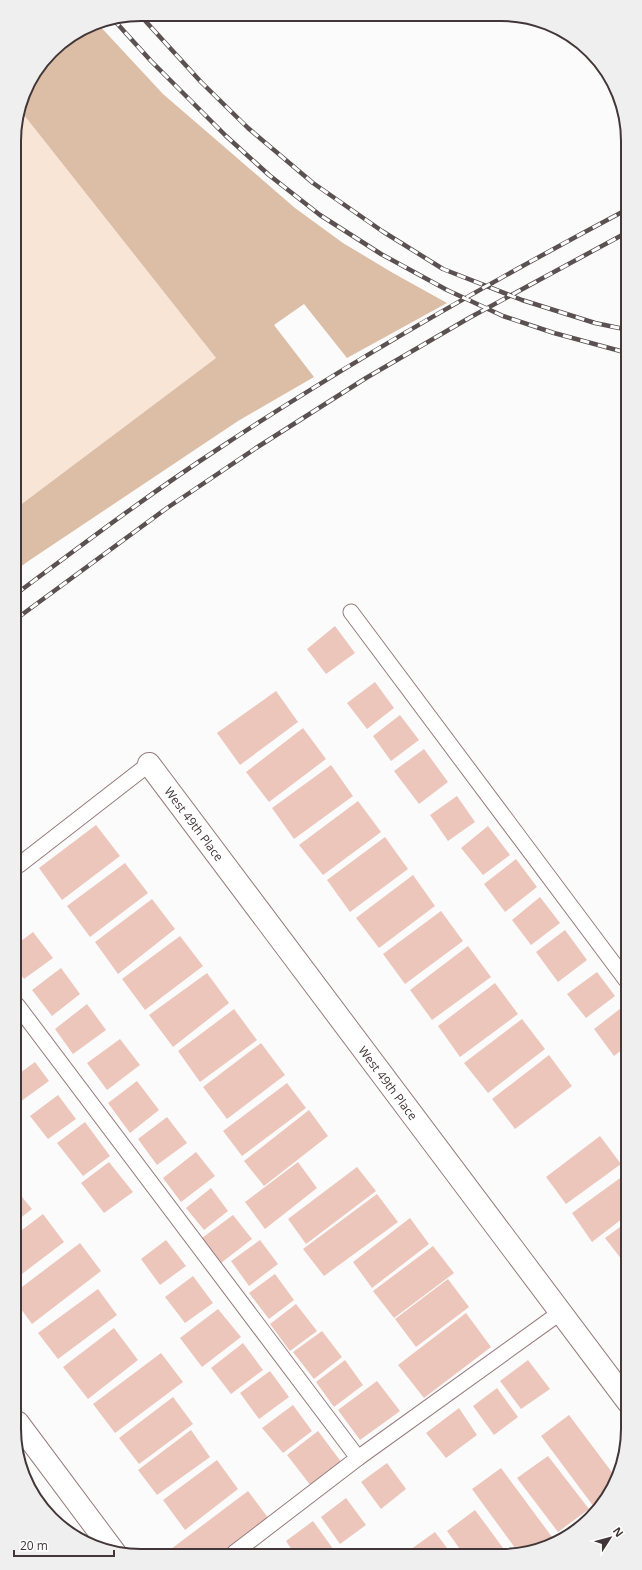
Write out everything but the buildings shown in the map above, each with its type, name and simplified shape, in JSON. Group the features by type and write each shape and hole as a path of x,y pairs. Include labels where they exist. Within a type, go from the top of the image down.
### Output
{"street":[{"name":"West 49th Place","path":"149,764 621,1393"},
{"path":"21,1427 109,1545"}],"lane":[{"path":"351,612 621,973"},
{"path":"21,863 149,764"},
{"path":"21,1010 358,1458"},
{"path":"239,1549 358,1458 561,1312"}],"shaded area":[{"path":"101,28 163,94 295,208 343,243 447,303 347,358 304,304 274,325 314,377 238,421 21,566 21,504 216,358 24,115 33,88 41,74 56,56 74,41 95,30"},
{"path":"24,115 216,358 21,504 21,133"}],"railway":[{"path":"145,21 201,82 248,128 313,183 382,231 443,269 522,300 595,323 621,328"},
{"path":"117,23 151,61 226,136 269,175 320,215 381,254 447,290 503,316 554,333 621,351"},
{"path":"21,590 167,484 267,417 418,325 520,267 621,213"},
{"path":"21,615 167,508 256,448 366,378 469,318 621,236"}]}
